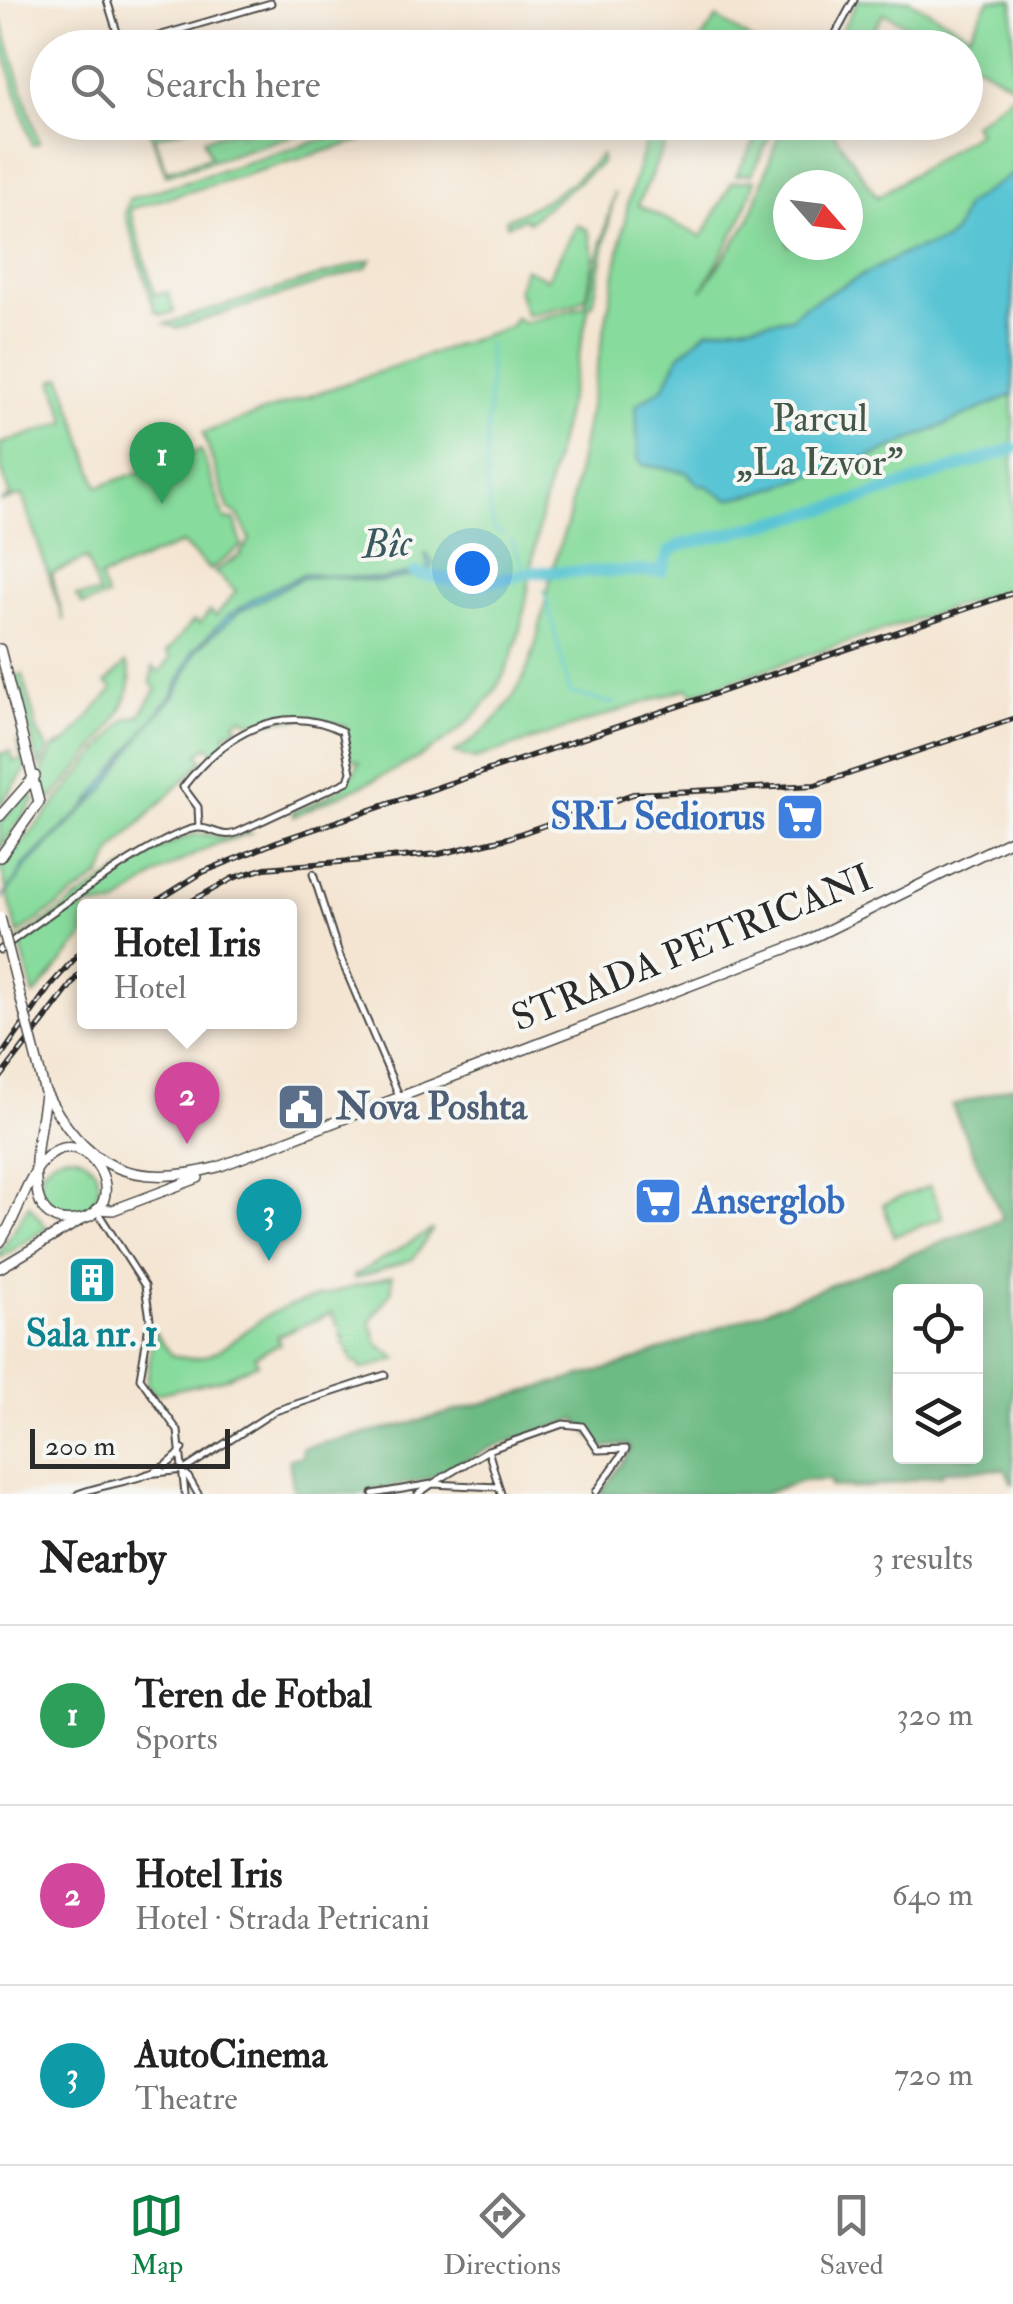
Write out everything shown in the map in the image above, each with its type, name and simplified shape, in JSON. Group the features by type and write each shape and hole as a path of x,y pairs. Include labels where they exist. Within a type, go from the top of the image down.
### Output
{"main road":[{"path":"0,648 38,792 36,810 0,857"},
{"path":"19,794 32,762"},
{"path":"0,816 35,776"},
{"name":"STRADA PETRICANI","path":"96,1210 108,1212 130,1204 806,941 1013,837"},
{"path":"0,917 44,1090 34,1180 38,1201 52,1216 84,1218"},
{"path":"0,1268 96,1210 106,1185 102,1168 44,1090"},
{"path":"0,1242 42,1163 56,1152 74,1149 91,1156"},
{"name":"STRADA PETRICANI","path":"91,1156 126,1172 153,1178 218,1167"}],"street":[{"path":"107,0 117,30"},
{"path":"838,30 854,0"},
{"path":"180,30 271,3"},
{"path":"0,950 133,860 199,828 221,835 236,833 348,781 352,772 342,731 301,720 245,728 183,787 198,807 199,828"},
{"path":"314,874 340,957 400,1098"},
{"path":"96,1210 145,1286 150,1319 140,1378 178,1431 185,1494"},
{"path":"78,1494 147,1474 184,1470 276,1410 385,1376"},
{"path":"418,1494 488,1450 562,1424 577,1424 598,1450 626,1449 596,1492"},
{"path":"147,1474 171,1462 183,1449"},
{"path":"372,1494 432,1484 500,1490 488,1450"},
{"path":"184,1470 198,1494"}],"green space":[{"path":"858,0 909,0 963,30 915,30 884,13 873,30 842,30"},
{"path":"989,0 1013,0 1013,85 983,68 983,30 972,30"},
{"path":"0,17 30,114 30,138 0,38"},
{"path":"717,18 735,30 708,30"},
{"name":"Parcul „La Izvor”","path":"1013,94 1013,587 692,694 688,688 475,759 454,753 486,729 509,703 534,649 568,522 629,199 646,140 667,140 638,205 702,237 732,182 755,180 742,218 702,290 749,221 777,140 838,140 859,170 773,170 773,260 863,260 863,176 877,197 966,140 983,140 983,116"},
{"path":"153,140 166,171 210,157 204,140 279,140 166,175"},
{"path":"320,140 362,140 130,209 155,295 168,292 174,312 163,315 155,311 125,213 129,199"},
{"path":"756,140 768,140 752,174 736,175"},
{"path":"601,155 601,163 528,222 525,218 507,225 506,219 557,192"},
{"path":"615,192 593,304 589,305 542,512 517,642 508,667 478,712 438,746 415,759 294,816 293,811 332,793 354,772 359,762 349,758 345,726 312,718 249,722 242,717 235,722 239,728 225,733 226,741 215,753 208,746 198,754 203,761 114,849 101,876 18,934 1,868 126,719 139,716 157,689 151,684 153,667 160,672 171,658 166,653 194,620 199,624 210,611 216,616 236,591 214,572 239,556 250,540 239,516 229,510 203,433 511,326 515,318 524,323 585,306"},
{"path":"577,225 588,230 594,256 587,296 576,304 526,315 518,289 525,268 547,279"},
{"path":"371,260 366,268 177,328 165,324"},
{"path":"62,377 98,487 201,450 225,519 235,520 242,546 210,570 182,543 100,578 107,597 83,605 76,596 99,594 87,558 51,574 64,621 22,495 0,502 10,496 0,465 0,444 67,422 53,380"},
{"path":"126,663 130,678 119,714 78,770 53,798 47,799 42,772 53,748 67,742 113,689 106,683"},
{"path":"23,675 38,733 48,749 39,767 16,676"},
{"path":"17,739 26,769 0,805 0,754 11,751 13,761 22,760"},
{"path":"26,793 35,799 0,849 0,823"},
{"path":"251,833 216,844 162,871 124,899 78,899 141,859 185,837"},
{"path":"77,900 77,944 34,996 19,940"},
{"path":"1013,1086 1013,1485 1005,1469 942,1471 942,1475 858,1488 830,1486 831,1480 803,1481 761,1494 600,1494 631,1449 627,1444 602,1448 576,1419 491,1448 425,1480 359,1494 294,1494 289,1459 303,1456 302,1448 412,1423 622,1365 1003,1219 952,1106"},
{"path":"69,1155 90,1164 99,1185 90,1206 69,1215 48,1206 39,1185 48,1164"},
{"path":"930,1186 943,1218 894,1236 883,1204"},
{"path":"29,1205 47,1228 0,1258 0,1252"},
{"path":"433,1229 413,1259 354,1279 354,1276"},
{"path":"392,1276 392,1290 370,1322 378,1344 398,1359 361,1370 359,1363 354,1364 332,1313 277,1336 280,1344 254,1356 258,1363 223,1379 156,1394 147,1385 153,1330 172,1355 203,1357 281,1309"}],"water":[{"path":"1013,173 1013,395 878,454 728,499 705,485 700,486 686,472 643,465 638,459 636,405 664,387 679,356 708,330 791,318 804,306 905,253 945,241 955,231 965,205"},
{"path":"425,552 433,563 430,573 379,582 328,576 302,578 239,612 198,648 176,694 151,723 173,694 193,651 225,618 259,595 304,574 382,579 428,569"},
{"path":"141,735 105,789 19,876 22,867 84,808"}],"waterway":[{"path":"487,343 487,483 495,530 502,534"},
{"name":"Bîc","path":"415,573 474,585 533,572 662,571 669,552 678,546 846,504 1013,449"},
{"path":"511,540 527,573"},
{"name":"Bîc","path":"546,579 547,571"},
{"path":"544,590 570,693 615,704"}],"railway":[{"path":"160,899 203,872 276,842 1013,593"},
{"path":"196,899 233,878 265,868 439,854 508,838 633,794 815,785 1013,719"},
{"path":"0,1058 50,986 77,956"},
{"path":"0,1078 77,977"}],"place":[{"name":"Teren de Fotbal","path":"162,504"},
{"name":"SRL Sediorus","path":"800,817"},
{"name":"Nova Poshta","path":"301,1107"},
{"name":"Hotel Iris","path":"187,1144"},
{"name":"Anserglob","path":"658,1201"},
{"name":"AutoCinema","path":"269,1261"},
{"name":"Sala nr. 1","path":"92,1280"}]}
